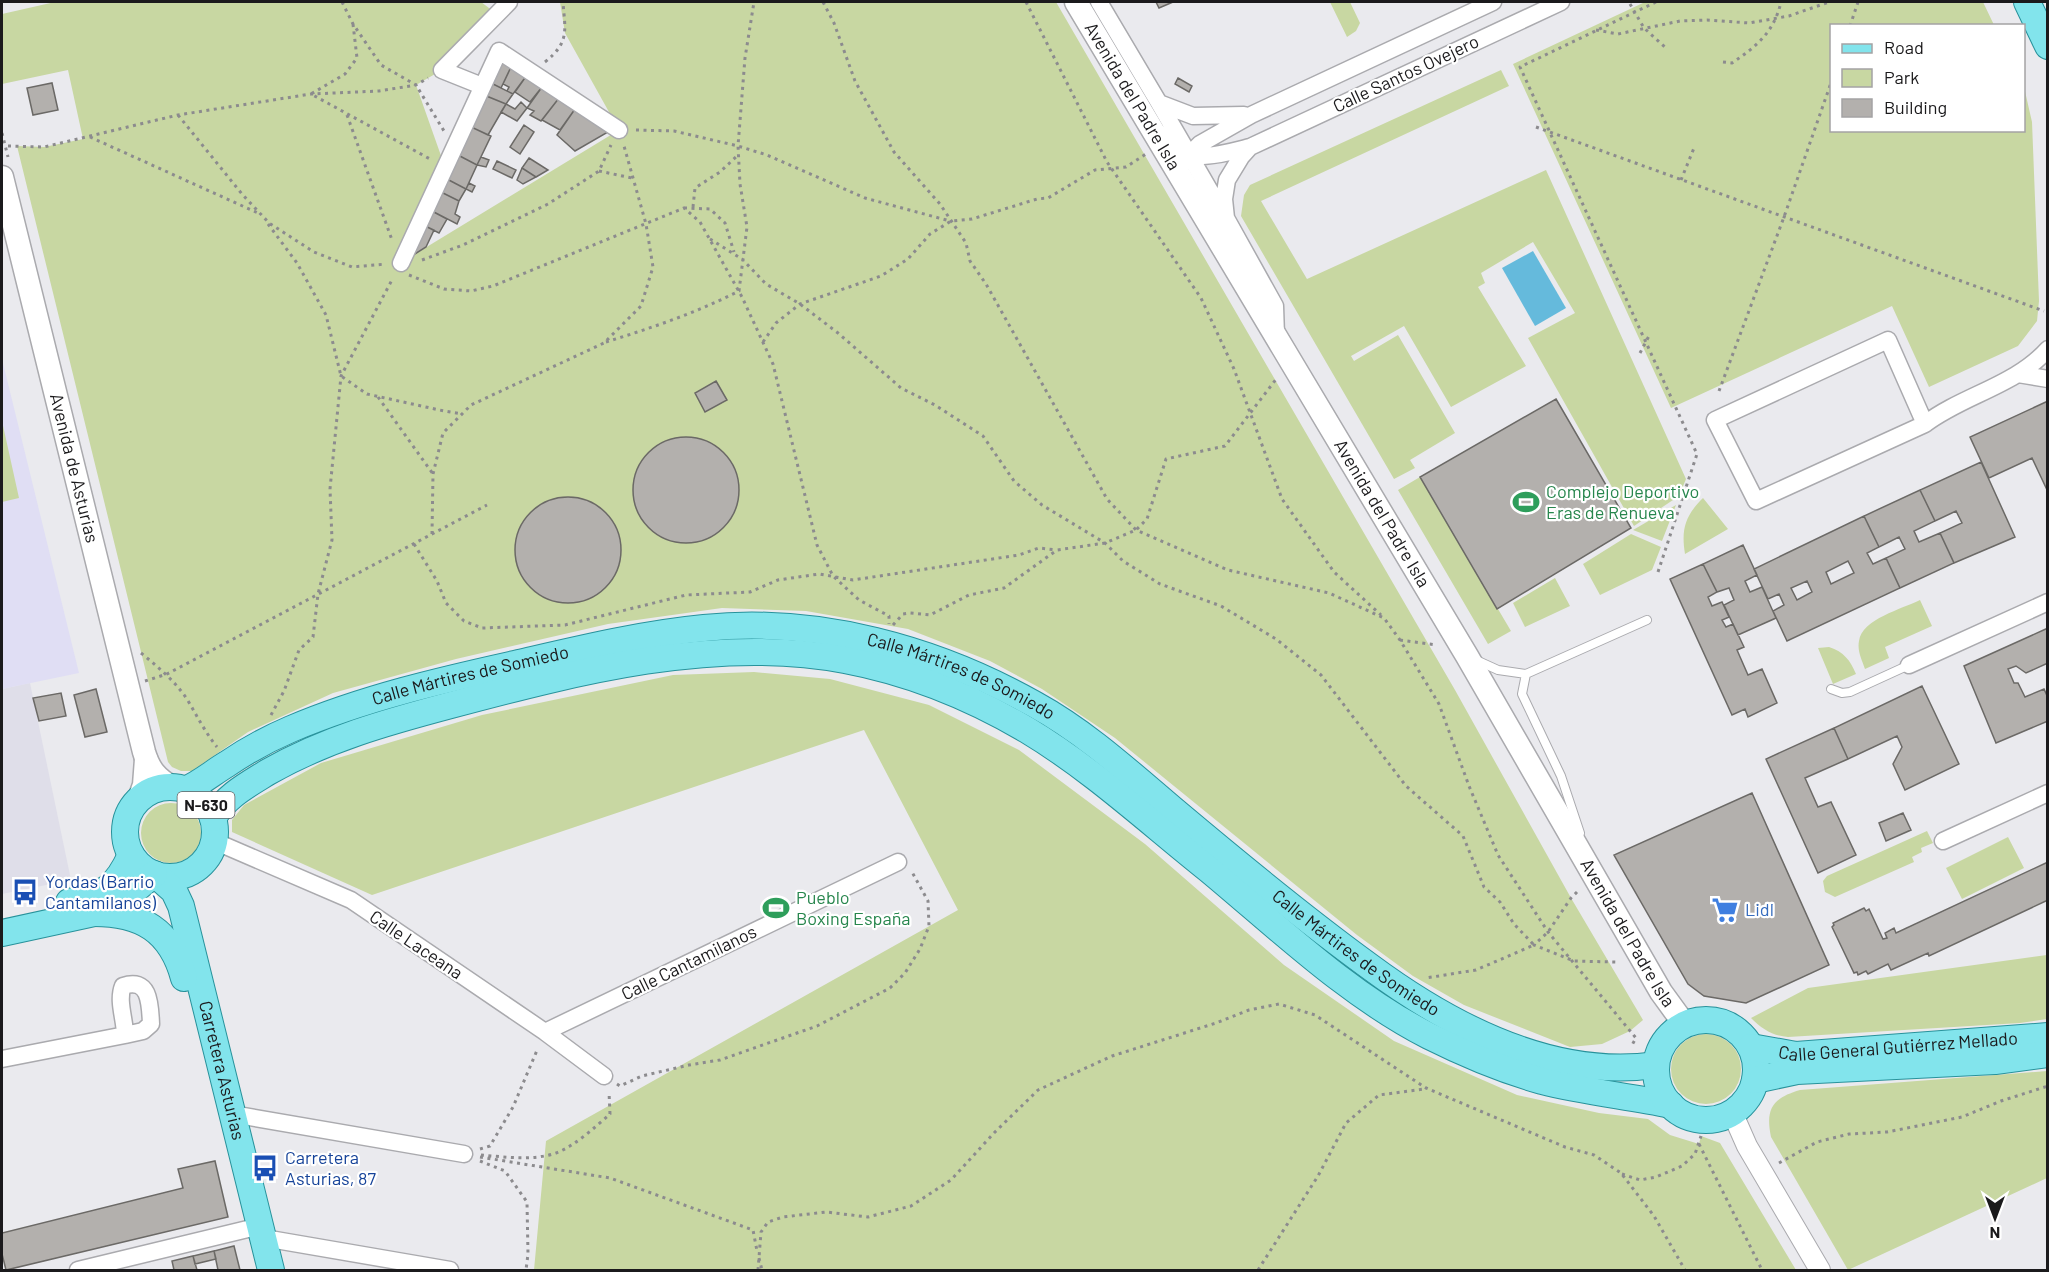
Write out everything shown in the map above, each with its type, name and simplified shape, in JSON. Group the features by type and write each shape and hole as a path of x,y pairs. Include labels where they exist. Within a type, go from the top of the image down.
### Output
{"main road":[{"name":"Avenida del Padre Isla","path":"1076,2 1123,84 1218,221 1276,340 1467,656 1661,992 1685,1025"},
{"path":"2027,2 2048,46"},
{"name":"Avenida de Asturias","path":"2,177 146,759 150,769 159,780 178,788"},
{"name":"Calle Mártires de Somiedo","path":"178,788 203,782 228,763 287,730 383,696 480,671 576,650 708,627 775,627 847,635 888,644 945,662 1036,705 1095,744 1319,929 1393,984 1450,1020 1513,1046 1555,1059 1614,1069 1656,1065"},
{"name":"Calle Mártires de Somiedo","path":"213,829 221,804 243,786 299,754 383,723 596,670 700,654 768,652 844,660 928,683 968,700 1027,731 1084,769 1349,985 1424,1034 1500,1067 1541,1080 1671,1105"},
{"name":"Avenida de Asturias","path":"139,799 144,785 146,759"},
{"name":"N-630","path":"139,799 160,788 178,788 197,796 207,806 213,829 210,852 193,870 184,884 180,906"},
{"path":"139,799 130,811 125,825 126,841 131,855 145,869 155,874 169,877 193,870"},
{"path":"2,915 91,897 110,888 122,876 131,855"},
{"path":"2,933 114,907 155,874"},
{"name":"Carretera Asturias","path":"155,874 174,891 180,906 271,1270"},
{"path":"94,913 112,913 140,920 154,928 172,947 179,960 205,1048 221,1066"},
{"path":"1715,1022 1729,1026 1742,1035 1751,1047 1756,1063 1755,1080 1747,1099 1732,1112 1718,1119 1698,1119 1684,1114 1660,1093 1656,1065 1659,1053 1665,1042 1685,1025 1715,1022"},
{"name":"Calle General Gutiérrez Mellado","path":"1751,1047 1796,1055 2048,1036"},
{"name":"Calle General Gutiérrez Mellado","path":"1755,1080 1797,1071 1995,1061 2048,1054"}],"street":[{"path":"482,86 442,70 509,2"},
{"path":"1099,2 1164,105 1189,155 1186,169 1218,221"},
{"name":"Calle Santos Ovejero","path":"1189,155 1214,135 1251,114 1493,2"},
{"name":"Calle Santos Ovejero","path":"1189,155 1222,154 1250,147 1561,2"},
{"path":"401,263 499,51 619,130"},
{"path":"1123,84 1144,98 1173,147 1189,155"},
{"name":"Calle Santos Ovejero","path":"1164,105 1193,116 1251,114"},
{"name":"Calle Santos Ovejero","path":"1218,221 1227,180 1250,147"},
{"path":"1925,424 1888,340 1715,420 1756,501 1925,424 1940,412 2018,374 2048,349"},
{"path":"2018,374 2048,379"},
{"path":"1909,665 2048,602"},
{"path":"1943,842 2048,793"},
{"name":"Calle Laceana","path":"213,829 351,900 545,1032 604,1076"},
{"name":"Calle Cantamilanos","path":"545,1032 898,862"},
{"path":"2,1059 125,1035"},
{"path":"1732,1112 1747,1146 1820,1270"},
{"path":"232,1114 464,1154"},
{"path":"78,1270 262,1232 450,1270"}],"lane":[{"path":"1467,656 1498,670 1526,674 1647,620"},
{"path":"1832,689 1842,693 1850,692 1909,665"},
{"path":"1526,674 1522,694 1561,776 1595,877"}],"path":[{"path":"342,2 353,24 381,64 416,85 454,148"},
{"path":"534,73 559,51 565,33 563,2"},
{"path":"739,291 747,227 740,184 738,146 745,58 754,2"},
{"path":"823,2 834,22 855,81 894,152 940,204 966,243 970,261 986,284 1107,499 1136,530 1228,570 1329,593 1384,618"},
{"path":"1026,2 1112,168 1201,298 1234,369 1282,499 1334,572 1384,618 1400,640 1439,704 1468,786 1498,855 1548,932 1636,1038 1630,1048"},
{"path":"1656,2 1520,67 1697,454 1658,572"},
{"path":"1723,62 1732,63 1758,45 1777,18 1781,2"},
{"path":"1596,30 1618,34 1680,21 1749,23 1790,16 1829,2"},
{"path":"1851,24 1858,2"},
{"path":"1630,4 1644,28 1667,49"},
{"path":"311,94 345,74 357,58 353,24"},
{"path":"8,146 44,147 178,114 311,94 379,91 416,85 442,70"},
{"path":"1719,391 1784,218 1830,86"},
{"path":"311,94 445,167"},
{"path":"178,114 242,194 269,223 314,252 352,267 415,263 463,245 548,204 599,171 619,130"},
{"path":"347,114 401,263 411,278 444,289 471,291 493,286 684,208 710,208 725,223 734,254"},
{"path":"1536,127 2044,311"},
{"path":"619,130 674,131 738,146 777,159 865,198 951,221 972,219 1037,198 1048,198 1095,170 1126,167 1151,151"},
{"path":"604,343 641,306 653,267 646,224 619,130"},
{"path":"90,137 260,214 297,263 326,315 341,376 330,489 332,540 318,594 313,637 299,650 285,691 270,718"},
{"path":"1681,180 1694,148"},
{"path":"693,208 695,188 720,172 738,155"},
{"path":"599,171 633,178"},
{"path":"684,208 700,222 710,239 739,291 773,364 817,545 833,576 860,600 889,616 890,626"},
{"path":"763,342 776,323 800,304 881,276 908,260 930,234 951,221"},
{"path":"710,239 742,259 766,284 800,304 838,333 901,388 935,405 983,436 1014,481 1042,505 1105,543 1123,561 1160,584 1221,606 1276,639 1321,675 1406,786 1463,836 1484,887 1500,902 1514,924 1534,945 1574,961 1616,962"},
{"path":"341,376 401,263"},
{"path":"432,534 433,474 443,433 471,405 604,343 712,305 739,291"},
{"path":"1640,353 1650,334"},
{"path":"414,544 446,603 464,621 482,628 565,625 686,595 750,592 778,580 819,574 853,580 1019,555 1039,548 1057,550 1105,543 1136,530 1148,519 1166,459 1225,446 1280,373"},
{"path":"341,376 367,394 462,414"},
{"path":"377,396 433,474"},
{"path":"144,681 167,674 487,505"},
{"path":"882,630 895,624 903,614 930,615 969,595 1004,588 1057,550"},
{"path":"1400,640 1439,645"},
{"path":"135,648 167,674 186,698 203,729 222,753"},
{"path":"604,1076 621,1086 642,1076 720,1060 817,1026 890,988 905,973 920,949 928,926 928,901 907,863 898,862"},
{"path":"1419,980 1476,970 1534,945 1548,932 1577,892"},
{"path":"758,1270 761,1232 768,1222 783,1216 826,1212 868,1217 911,1206 951,1180 994,1132 1038,1090 1112,1056 1216,1023 1249,1010 1278,1004 1315,1015 1426,1088 1565,1147 1594,1155 1621,1173 1640,1180 1656,1177 1682,1166 1695,1154 1701,1136"},
{"path":"464,1154 490,1146 513,1107 545,1032"},
{"path":"464,1154 524,1158 556,1153 589,1133 610,1114 610,1094 604,1076"},
{"path":"1779,1163 1817,1142 1849,1134 1887,1132 1962,1118 2001,1101 2048,1086"},
{"path":"1258,1270 1318,1176 1346,1123 1379,1095 1426,1088"},
{"path":"1699,1144 1762,1270"},
{"path":"464,1154 610,1178 753,1230 762,1270"},
{"path":"464,1154 505,1171 527,1202 526,1270"},
{"path":"1621,1173 1654,1216 1685,1270"}],"shaded area":[{"path":"2,359 79,673 2,689"},
{"path":"30,683 71,880 2,894 2,689"}],"green space":[{"path":"55,2 481,2 497,14 442,70 416,85 445,167 402,262 619,130 565,33 560,2 1056,2 1455,690 1571,898 1643,1020 1630,1031 1602,1044 1570,1047 1464,1005 1413,976 1357,935 1115,738 1042,689 990,661 908,629 806,611 722,608 608,624 456,659 333,693 248,732 192,771 181,771 172,767 168,762 17,146 44,147 83,139 68,70 2,84 2,14"},
{"path":"1330,2 1350,2 1360,23 1356,31 1347,37"},
{"path":"1645,2 1983,2 1994,24 1830,24 1830,132 2025,132 2025,91 2032,122 2039,301 2037,321 2018,346 1929,387 1892,306 1671,408 1513,64"},
{"path":"1501,70 1509,86 1261,201 1307,279 1546,170 1686,479 1679,496 1634,526 1528,338 1575,313 1533,242 1481,273 1485,283 1478,287 1526,366 1451,407 1404,326 1351,356 1354,361 1398,335 1455,433 1410,460 1415,468 1394,479 1241,216 1244,195 1250,185"},
{"path":"2,421 19,498 2,502"},
{"path":"1420,477 1511,631 1488,644 1398,490"},
{"path":"1703,498 1728,529 1685,554 1686,523"},
{"path":"1676,505 1662,541 1633,530"},
{"path":"1631,534 1661,547 1652,570 1600,595 1583,564"},
{"path":"1555,578 1570,606 1525,627 1513,603"},
{"path":"1920,600 1932,626 1885,647 1889,658 1865,669 1859,648 1862,633 1875,621"},
{"path":"1829,647 1846,657 1856,674 1833,684 1818,648"},
{"path":"754,672 830,679 929,705 1019,750 1145,844 1284,965 1394,1041 1517,1095 1599,1113 1648,1119 1670,1135 1699,1144 1701,1136 1720,1143 1796,1270 534,1270 546,1141 958,910 864,730 372,895 232,832 232,820 244,805 321,763 482,715 673,675"},
{"path":"165,803 177,803 188,808 196,816 201,833 199,845 188,858 177,863 165,863 154,858 146,850 141,839 141,827 146,816 154,808"},
{"path":"1927,831 1933,843 1921,848 1922,852 1912,857 1914,862 1835,897 1825,892 1823,881 1827,876"},
{"path":"2008,837 2024,868 1962,899 1946,868"},
{"path":"2047,955 2047,1019 2020,1023 1788,1037 1768,1031 1751,1018 1808,988"},
{"path":"1706,1034 1725,1040 1735,1050 1741,1069 1735,1088 1725,1098 1706,1104 1687,1098 1677,1088 1671,1069 1677,1050 1687,1040"},
{"path":"2047,1071 2047,1178 1848,1270 1771,1137 1769,1119 1773,1106 1783,1097 1800,1090"}],"water":[{"path":"1533,251 1566,308 1535,326 1502,268"}],"building":[{"path":"1156,2 1173,2 1159,8"},
{"path":"499,60 511,67 501,88 489,82"},
{"path":"511,67 527,75 513,94 507,91 509,87 503,84"},
{"path":"527,75 542,87 530,102 515,92"},
{"path":"1178,78 1192,86 1189,92 1175,84"},
{"path":"489,82 513,94 506,104 484,95"},
{"path":"52,83 58,110 33,115 27,88"},
{"path":"542,87 559,98 541,121 530,115 534,111 527,108"},
{"path":"484,95 506,104 488,135 469,126"},
{"path":"559,98 575,109 560,130 542,120"},
{"path":"521,102 527,108 517,121 501,112 506,104 515,109"},
{"path":"575,109 608,132 575,151 557,135"},
{"path":"524,125 534,132 520,154 510,147"},
{"path":"469,126 491,136 477,165 456,154"},
{"path":"456,154 477,165 466,189 445,178"},
{"path":"481,157 489,160 486,167 477,165"},
{"path":"529,158 548,170 536,177 522,168"},
{"path":"497,161 516,170 512,178 493,169"},
{"path":"522,168 536,177 523,184 517,180"},
{"path":"445,178 466,189 459,201 439,191"},
{"path":"469,183 475,186 472,192 466,189"},
{"path":"439,191 459,201 455,214 460,217 457,224 430,210"},
{"path":"430,210 447,219 439,233 423,225"},
{"path":"423,225 434,230 426,247 407,259"},
{"path":"716,381 727,400 705,412 695,393"},
{"name":"Complejo Deportivo Eras de Renueva","path":"1556,399 1631,528 1497,609 1420,477"},
{"path":"2048,401 2048,492 2032,458 1989,478 1970,437"},
{"path":"686,437 706,441 723,453 735,470 739,490 735,510 723,527 706,539 686,543 666,539 649,527 637,510 633,490 637,470 649,453 666,441"},
{"path":"1981,462 2015,537 1954,563 1940,533 1962,523 1956,511 1935,521 1920,490"},
{"path":"1920,490 1935,521 1914,531 1919,542 1940,533 1954,563 1900,588 1886,558 1905,549 1899,537 1879,547 1864,516"},
{"path":"568,497 588,501 606,512 617,530 621,550 617,570 606,588 588,599 568,603 548,599 530,588 519,570 515,550 519,530 530,512 548,501"},
{"path":"1864,516 1879,547 1867,553 1873,564 1886,558 1900,588 1787,641 1773,611 1784,605 1779,594 1768,599 1754,569","holes":["1848,561 1854,573 1831,584 1826,572","1807,581 1812,592 1797,600 1791,588"]},
{"path":"1743,545 1757,575 1745,581 1750,592 1762,587 1776,618 1738,635 1724,605 1734,600 1729,588 1717,592 1703,564"},
{"path":"1703,564 1717,592 1708,597 1712,606 1722,602 1729,617 1722,620 1726,627 1733,624 1744,647 1737,650 1748,675 1762,669 1777,703 1748,717 1745,709 1732,715 1670,579"},
{"path":"2048,628 2048,663 2026,673 2016,666 2008,669 2014,683 2018,683 2025,697 2044,689 2048,698 2048,721 1996,743 1964,666"},
{"path":"1922,686 1959,764 1905,790 1893,764 1902,747 1897,736 1848,759 1834,728"},
{"path":"96,689 107,732 85,737 74,695"},
{"path":"61,693 66,716 39,721 33,698"},
{"path":"1834,728 1848,759 1805,778 1818,807 1831,802 1856,855 1818,873 1766,759"},
{"name":"Lidl","path":"1752,793 1829,965 1746,1003 1704,996 1688,984 1614,855"},
{"path":"1903,813 1911,830 1886,841 1879,823"},
{"path":"2048,862 2048,900 1929,956 1928,953 1891,970 1888,964 1868,974 1866,971 1858,975 1857,972 1854,973 1832,927 1833,923 1864,908 1866,911 1869,909 1883,939 1887,938 1885,933 1894,928 1896,933"},
{"path":"215,1161 228,1217 6,1270 2,1254 2,1233 183,1188 178,1169"},
{"path":"234,1246 240,1270 218,1270 214,1251"},
{"path":"214,1251 216,1259 195,1264 193,1256"},
{"path":"193,1256 197,1270 174,1270 172,1261"}],"place":[{"name":"Complejo Deportivo Eras de Renueva","path":"1526,502"},
{"name":"Yordas (Barrio Cantamilanos)","path":"25,892"},
{"name":"Pueblo Boxing España","path":"776,908"},
{"name":"Lidl","path":"1725,910"},
{"name":"Carretera Asturias, 87","path":"265,1168"}]}
